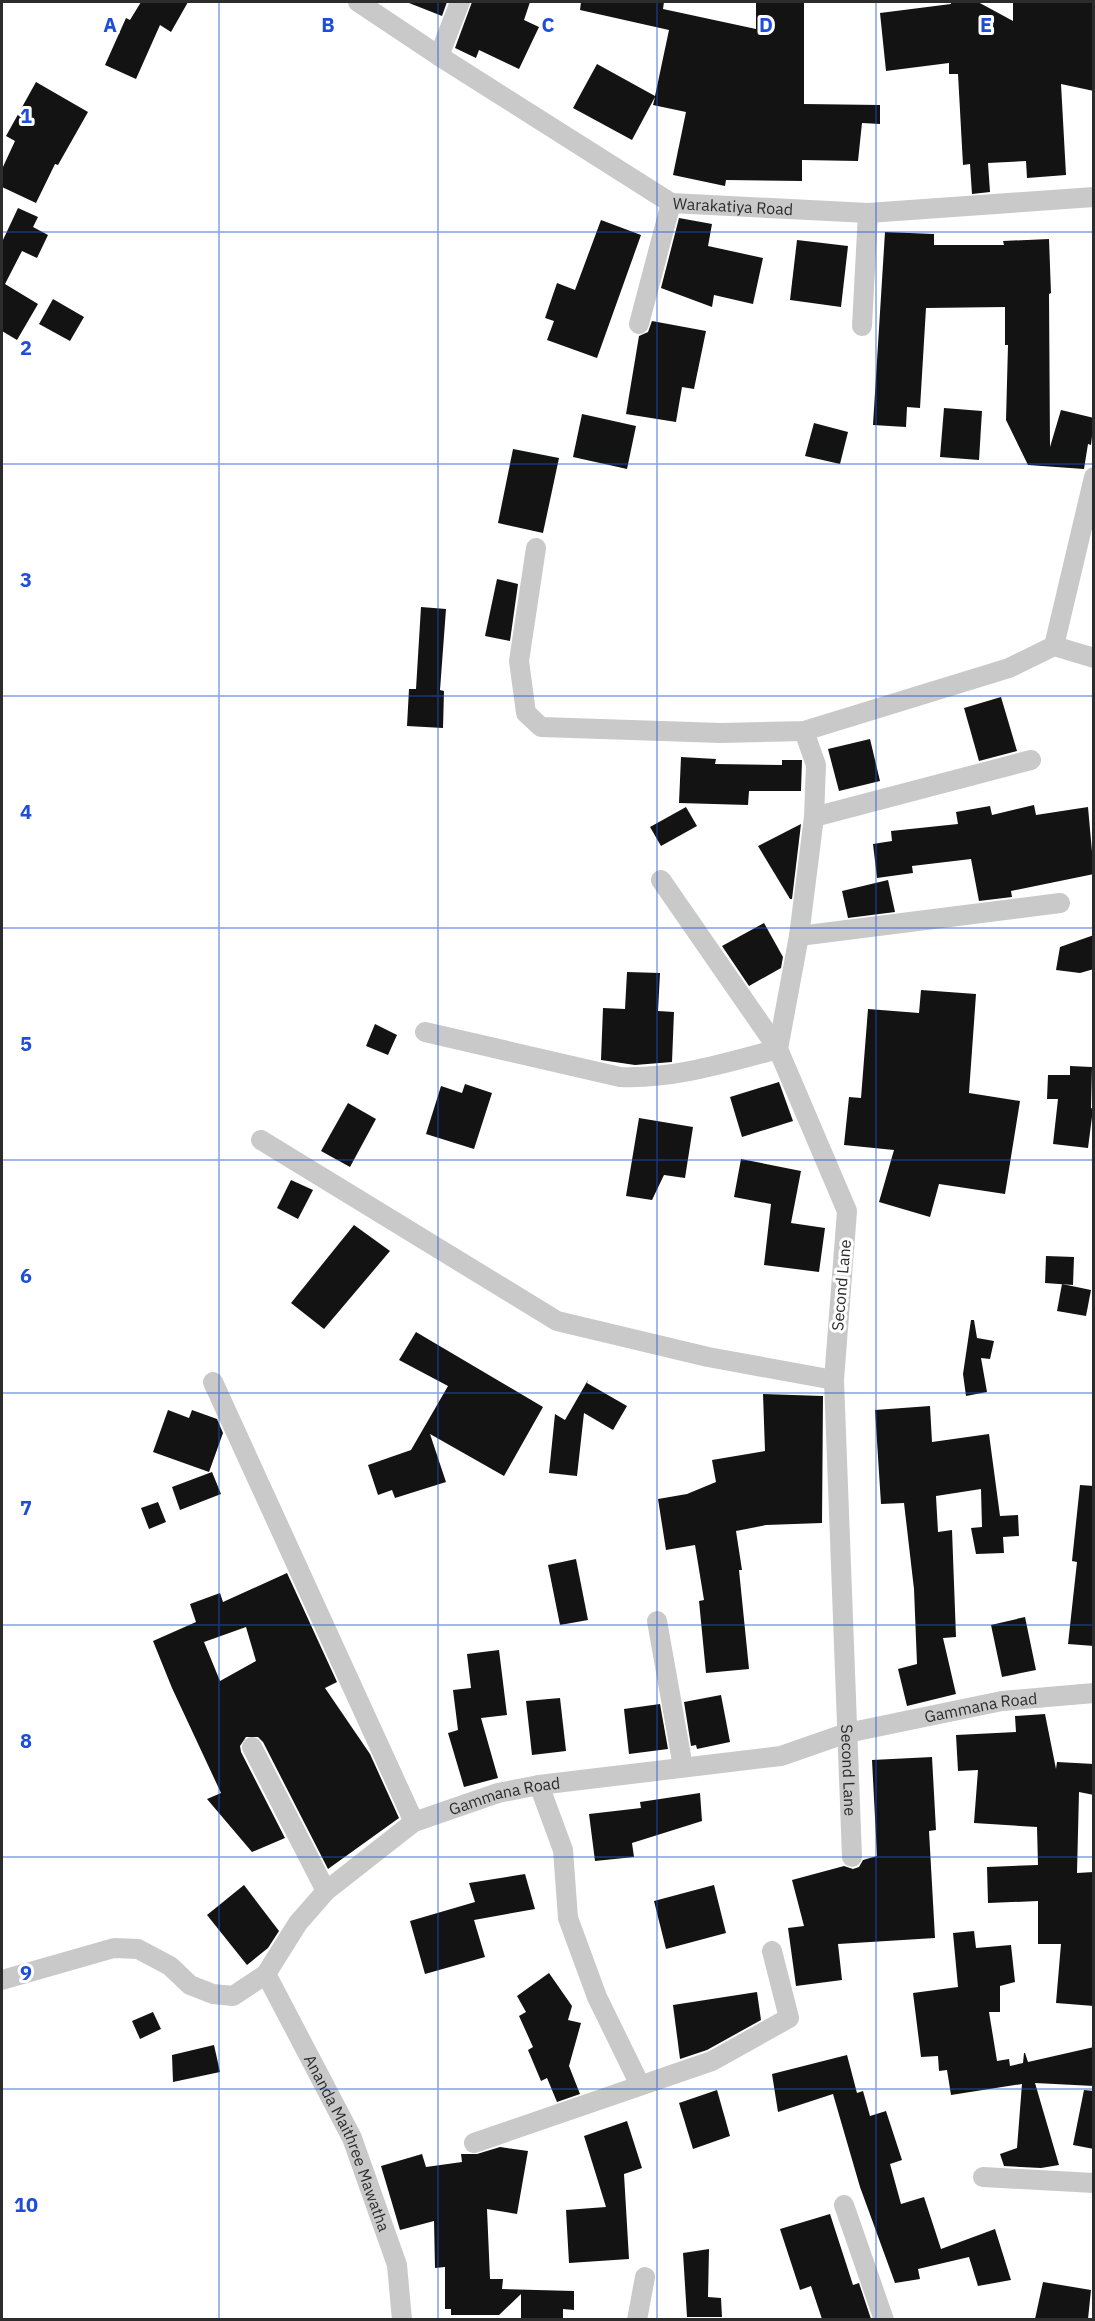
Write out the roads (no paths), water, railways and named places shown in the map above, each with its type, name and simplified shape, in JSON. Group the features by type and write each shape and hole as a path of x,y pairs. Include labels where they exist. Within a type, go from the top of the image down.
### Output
{"street":[{"name":"Warakatiya Road","path":"358,2 671,203 868,213 1094,197"},
{"path":"440,56 460,2"},
{"path":"639,324 671,203"},
{"path":"862,326 868,213"},
{"path":"1054,646 1094,477"},
{"path":"536,549 519,661 526,713 541,727 721,733 804,731 1009,668 1054,646 1094,658"},
{"path":"425,1032 630,1077 649,1078 690,1072 778,1049 799,936 814,817 816,765 804,731"},
{"path":"814,817 1031,759"},
{"name":"Second Lane","path":"662,880 778,1049 847,1211 834,1380 852,1857"},
{"path":"799,936 1060,903"},
{"path":"261,1140 557,1321 708,1357 834,1380"},
{"path":"213,1382 414,1822"},
{"path":"657,1622 683,1767"},
{"name":"Gammana Road","path":"2,1980 114,1948 138,1949 170,1966 190,1985 213,1994 233,1996 266,1974 298,1923 326,1891 414,1822 498,1793 539,1785 781,1756 847,1734 1002,1701 1094,1692"},
{"path":"252,1747 326,1891"},
{"path":"539,1785 563,1850 568,1918 597,1997 640,2085"},
{"path":"474,2143 712,2061 789,2018 772,1951"},
{"name":"Ananda Maithree Mawatha","path":"266,1974 352,2138 397,2265 402,2319"},
{"path":"983,2177 1094,2182"},
{"path":"844,2205 884,2319"},
{"path":"637,2319 645,2277"}]}
